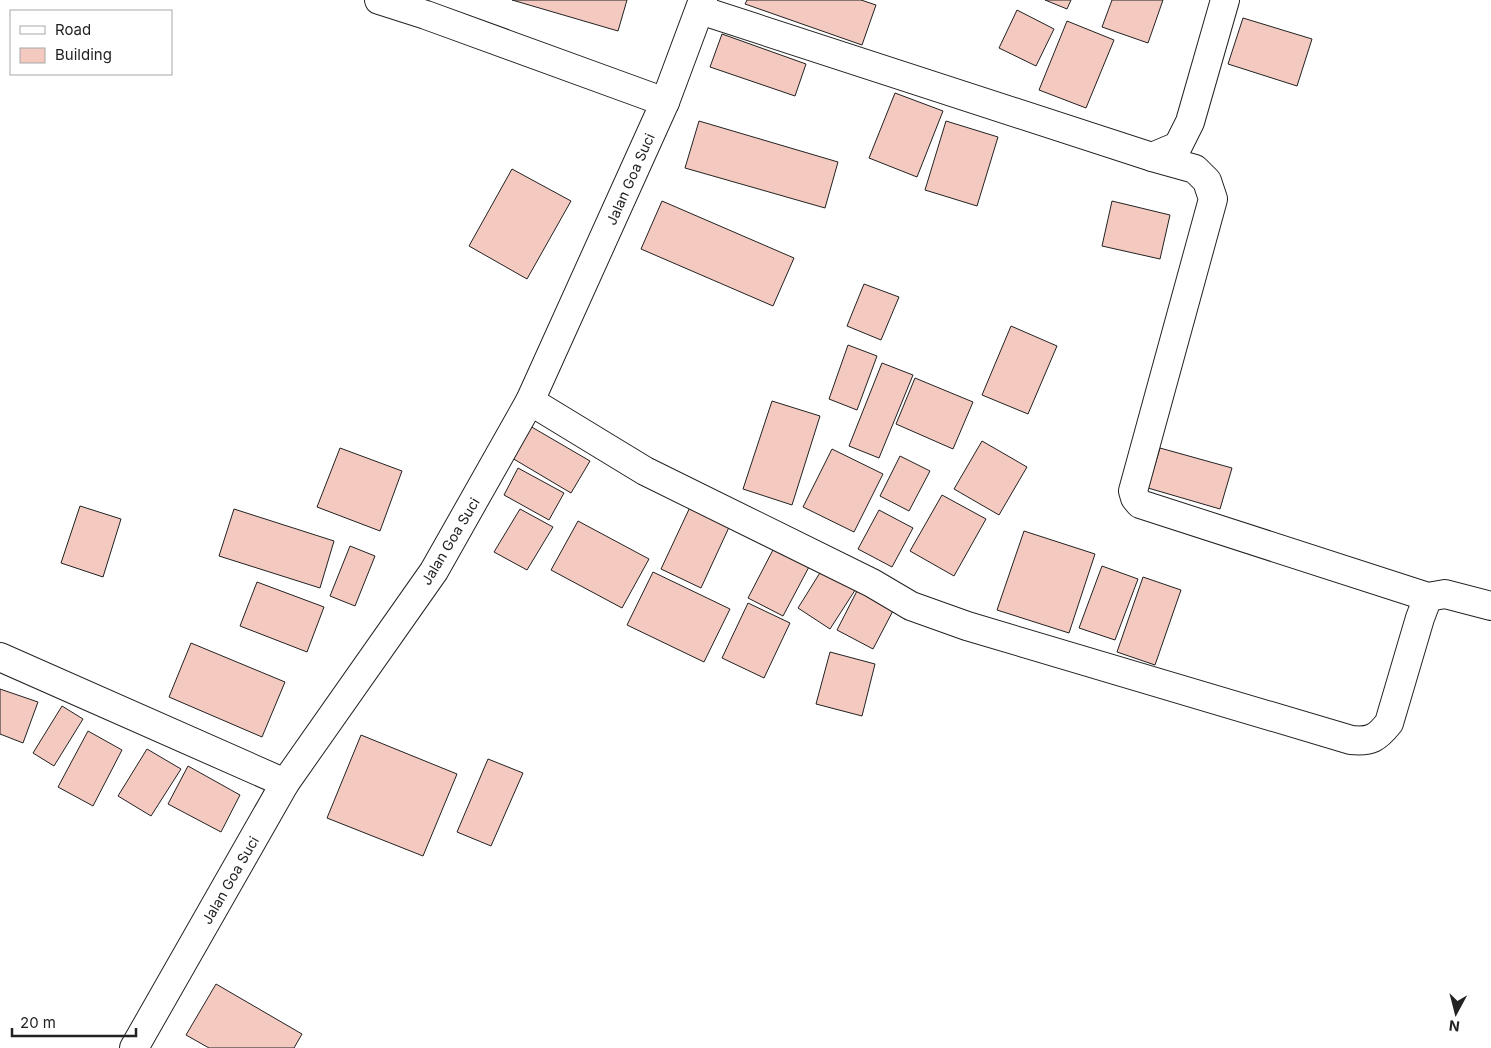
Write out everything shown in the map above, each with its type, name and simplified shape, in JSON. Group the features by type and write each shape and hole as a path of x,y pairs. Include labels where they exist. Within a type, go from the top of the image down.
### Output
{"street":[{"path":"379,0 426,15 665,102"},
{"path":"1152,157 1178,146 1190,122 1225,0"},
{"path":"702,5 1152,157 1195,169 1207,181 1213,198 1133,491 1135,498 1140,504 1428,597 1445,594 1491,606"},
{"name":"Jalan Goa Suci","path":"134,1048 285,783 434,570 530,401 665,102 702,5"},
{"path":"530,401 645,471 872,584 911,606 976,629 1351,740 1370,740 1380,734 1389,723 1428,597"},
{"path":"0,657 285,783"}],"building":[{"path":"512,0 627,0 618,31"},
{"path":"747,0 861,0 876,5 862,45 745,4"},
{"path":"1045,0 1071,0 1067,9"},
{"path":"1112,0 1163,0 1148,43 1102,27"},
{"path":"1017,10 1054,29 1036,66 999,48"},
{"path":"1243,18 1312,39 1297,86 1228,64"},
{"path":"1067,21 1114,40 1086,108 1039,90"},
{"path":"722,34 806,64 795,96 710,67"},
{"path":"895,93 943,111 917,177 869,158"},
{"path":"699,121 838,162 825,208 685,168"},
{"path":"946,121 998,137 977,206 925,190"},
{"path":"512,169 571,201 527,279 469,246"},
{"path":"662,201 794,258 773,306 641,249"},
{"path":"1112,201 1170,215 1160,259 1102,246"},
{"path":"864,284 899,297 881,340 847,326"},
{"path":"1011,326 1057,346 1028,414 982,395"},
{"path":"848,345 877,356 857,410 829,399"},
{"path":"882,363 913,375 879,458 849,446"},
{"path":"915,378 973,402 953,449 896,424"},
{"path":"772,401 820,416 792,505 743,489"},
{"path":"530,426 590,461 571,493 512,458"},
{"path":"982,441 1027,467 999,515 954,489"},
{"path":"340,448 402,471 380,531 317,507"},
{"path":"1160,448 1232,468 1220,509 1148,488"},
{"path":"832,449 883,474 854,532 803,507"},
{"path":"900,456 930,471 909,511 880,496"},
{"path":"518,468 564,493 549,520 504,495"},
{"path":"942,495 986,519 954,576 910,551"},
{"path":"691,505 731,523 701,588 661,569"},
{"path":"80,506 121,519 103,577 61,563"},
{"path":"234,509 334,541 320,588 219,556"},
{"path":"520,509 553,527 527,570 494,552"},
{"path":"879,510 913,528 892,567 858,549"},
{"path":"578,521 649,559 622,608 551,570"},
{"path":"1024,531 1095,554 1069,633 997,610"},
{"path":"350,546 375,556 355,606 330,596"},
{"path":"775,546 810,565 783,616 748,598"},
{"path":"826,563 859,584 830,629 798,608"},
{"path":"1102,566 1138,579 1115,640 1079,628"},
{"path":"653,572 730,609 704,662 627,625"},
{"path":"1143,577 1181,590 1155,665 1117,652"},
{"path":"257,582 324,607 307,652 240,626"},
{"path":"859,587 896,605 873,649 837,630"},
{"path":"748,603 790,623 764,678 722,658"},
{"path":"191,643 285,682 262,737 169,697"},
{"path":"830,652 875,664 862,716 816,704"},
{"path":"0,689 38,702 23,743 0,734"},
{"path":"62,706 83,719 54,766 33,753"},
{"path":"88,731 122,750 93,806 58,787"},
{"path":"361,735 457,774 423,856 327,818"},
{"path":"147,749 181,769 151,816 118,796"},
{"path":"488,759 523,773 491,846 457,832"},
{"path":"188,766 240,795 221,832 168,804"},
{"path":"216,984 302,1034 294,1048 209,1048 186,1035"}]}
